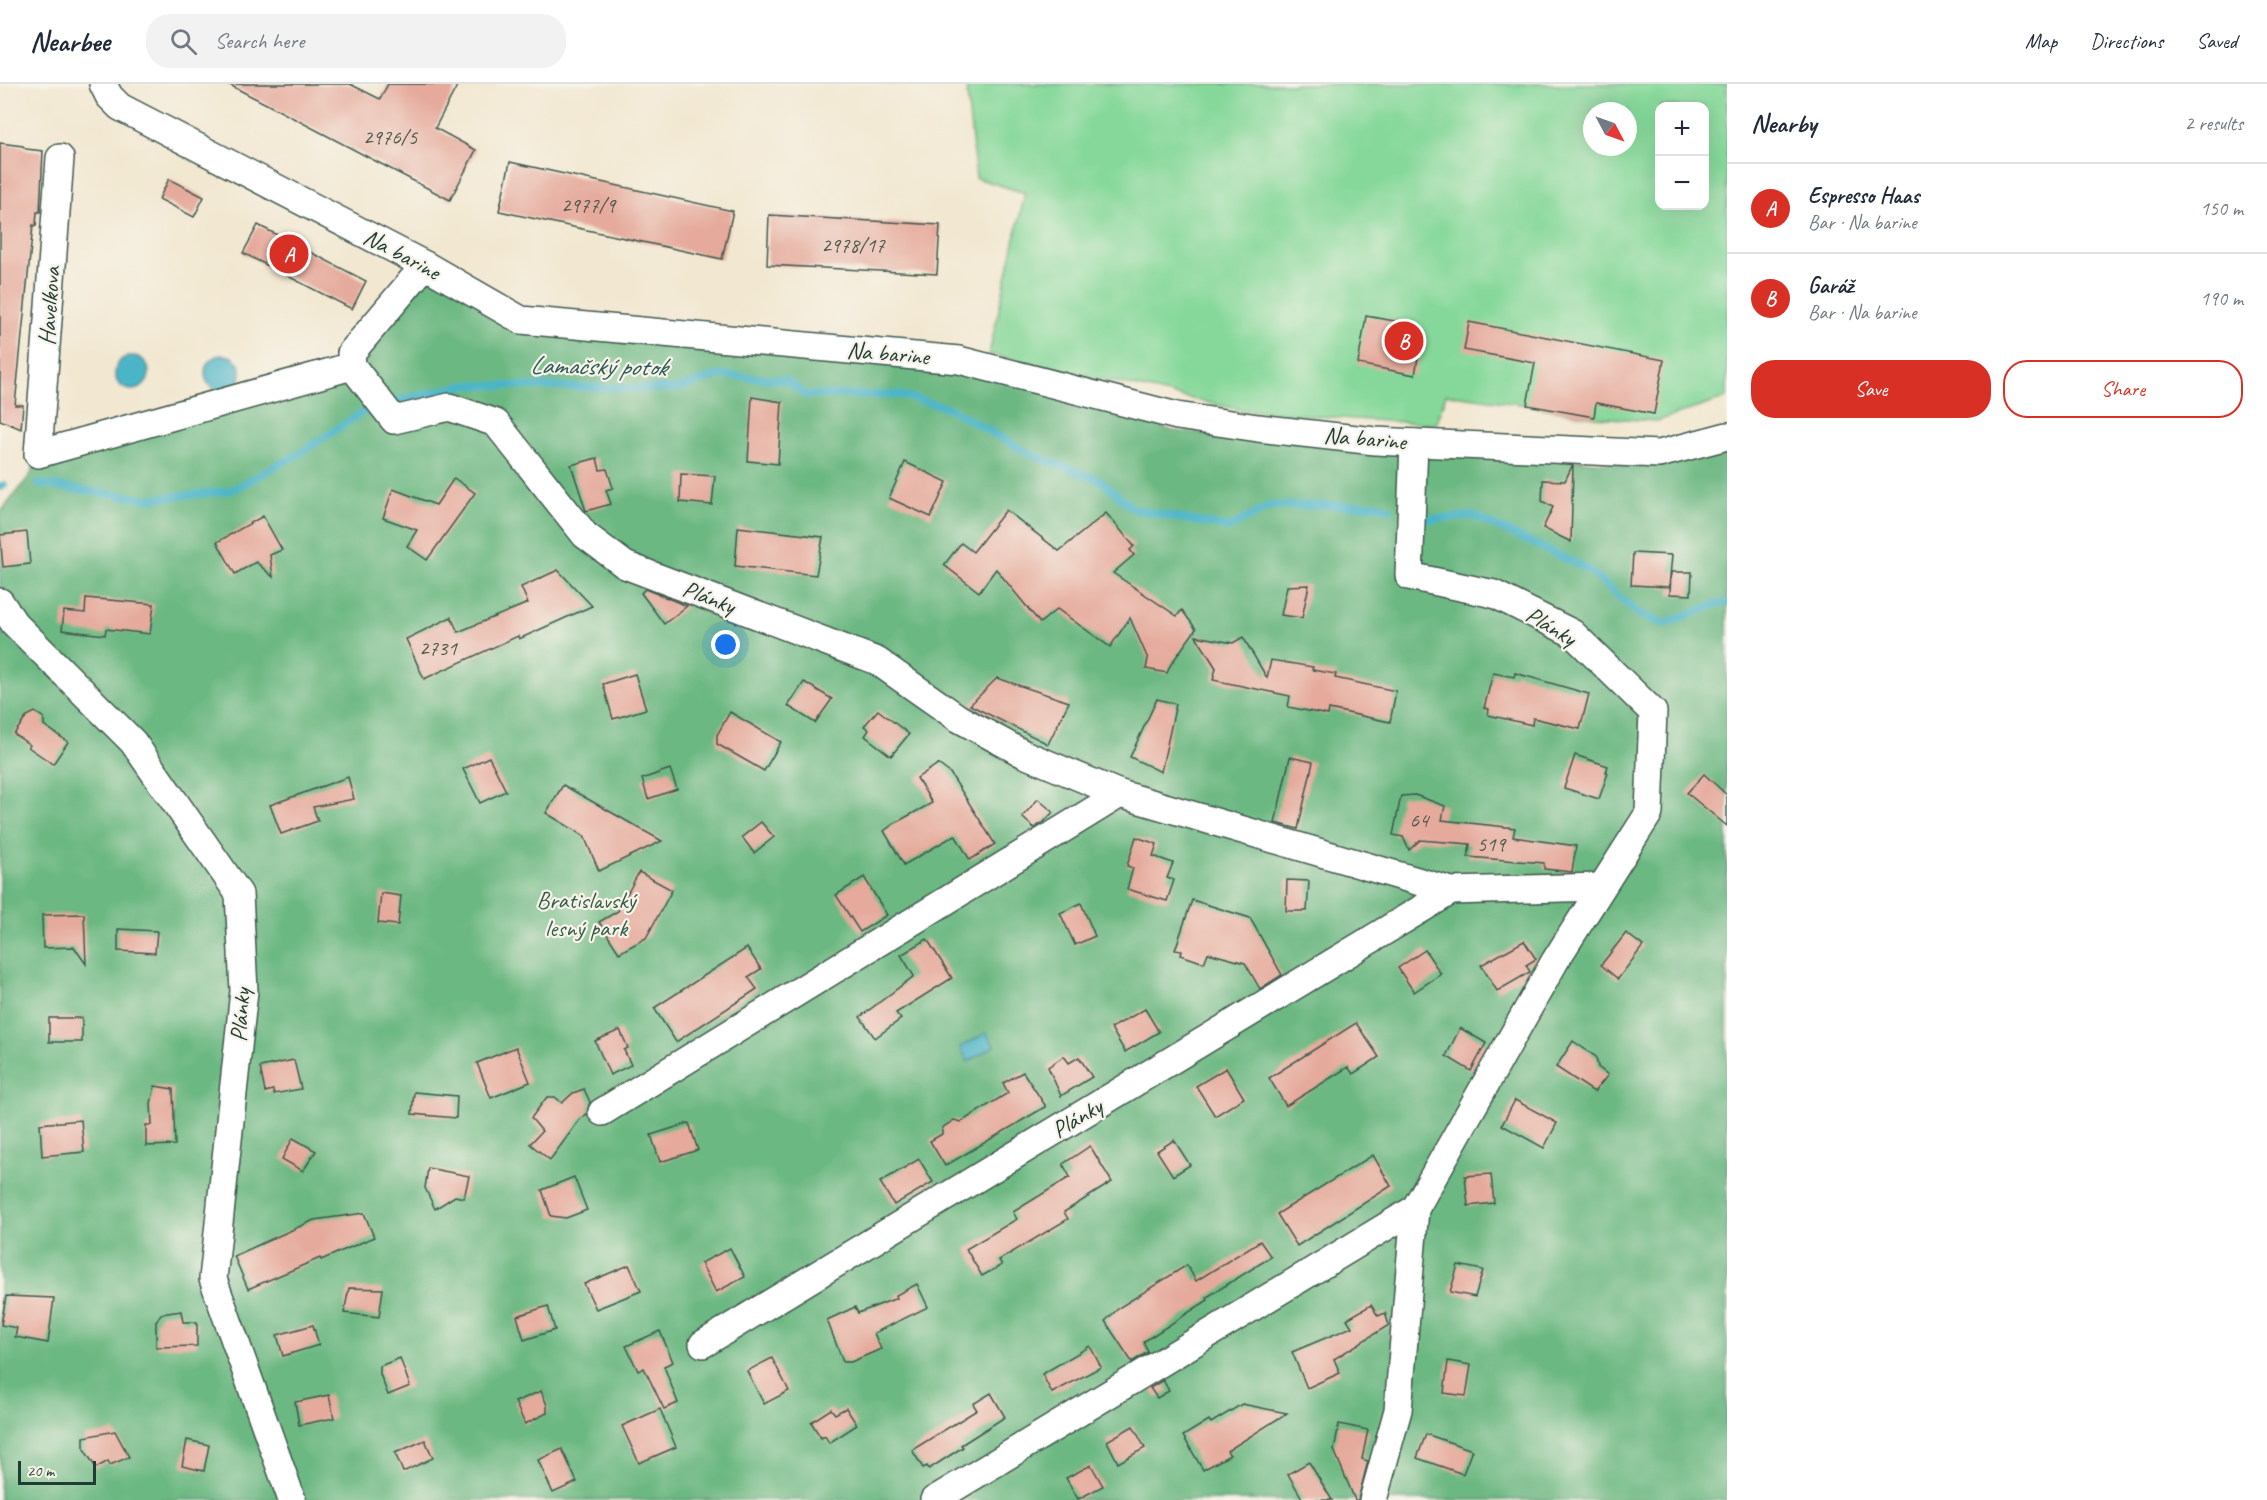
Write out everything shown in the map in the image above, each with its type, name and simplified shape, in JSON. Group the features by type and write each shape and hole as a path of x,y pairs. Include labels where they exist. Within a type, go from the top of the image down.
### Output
{"street":[{"name":"Na barine","path":"103,84 109,96 120,107 425,266 521,320 959,360 1177,416 1375,441 1659,454 1727,435"},
{"name":"Havelkova","path":"60,158 38,454 352,366"},
{"path":"352,366 351,352 425,266"},
{"name":"Plánky","path":"352,366 394,420 449,407 496,423 585,535 625,565 877,661 958,718 1024,754 1120,794 1451,891 1601,887"},
{"name":"Plánky","path":"1373,1500 1398,1410 1415,1209 1556,961 1649,813 1653,712 1572,633 1494,594 1409,576 1414,442"},
{"name":"Plánky","path":"0,602 14,623 133,742 239,894 244,991 213,1279 292,1500"},
{"path":"602,1112 1120,794"},
{"name":"Plánky","path":"703,1344 1451,891"},
{"name":"Plánky","path":"934,1500 1415,1209"}],"green space":[{"path":"966,84 1727,84 1727,398 1657,421 1594,417 1446,394 1436,424 1241,410 989,354 1025,193 976,178"},
{"name":"Bratislavský lesný park","path":"425,265 521,320 977,364 1173,431 1651,466 1727,452 1727,1500 0,1500 0,513 31,474 38,454 352,366"}],"water":[{"path":"223,355 236,360 241,373 236,386 223,391 210,386 205,373 210,360"},
{"path":"132,356 144,361 149,373 144,385 132,390 120,385 115,373 120,361"},
{"path":"986,1033 995,1046 968,1062 960,1047"}],"building":[{"path":"228,84 350,84 380,99 388,84 458,84 435,128 476,150 450,200"},
{"path":"0,143 43,151 40,212 37,212 36,226 33,225 15,405 23,405 21,429 0,420"},
{"path":"510,162 733,211 722,259 499,211"},
{"path":"169,179 204,197 194,217 159,199"},
{"path":"769,215 940,225 937,274 767,265"},
{"path":"258,225 366,281 352,309 243,253"},
{"path":"1366,316 1412,324 1422,334 1415,375 1358,364"},
{"path":"1469,322 1664,360 1654,414 1596,403 1594,417 1527,405 1535,363 1464,350"},
{"path":"752,397 782,402 778,464 748,461"},
{"path":"597,458 600,470 607,469 613,488 606,490 611,504 586,511 571,465"},
{"path":"905,462 947,482 931,517 889,498"},
{"path":"1572,466 1571,542 1543,528 1553,507 1542,501 1543,480 1565,481"},
{"path":"681,474 715,476 712,505 680,502"},
{"path":"454,478 475,493 427,560 407,546 417,530 383,518 393,489 436,505"},
{"path":"1006,510 1059,551 1106,513 1134,546 1130,550 1134,555 1113,573 1177,616 1182,610 1196,629 1167,673 1146,669 1148,659 1130,618 1110,647 1057,609 1040,623 996,569 979,592 944,565 961,543 973,552"},
{"path":"263,516 282,550 270,555 273,577 256,562 235,574 217,542"},
{"path":"738,527 823,537 816,575 735,566"},
{"path":"27,532 30,564 3,567 0,535"},
{"path":"1633,553 1672,555 1669,587 1631,585"},
{"path":"558,570 592,606 519,639 518,636 424,679 406,639 451,617 458,632 528,603 521,587"},
{"path":"1671,572 1692,572 1691,595 1670,594"},
{"path":"1309,585 1302,618 1281,615 1287,586"},
{"path":"645,589 687,606 664,624 641,593"},
{"path":"86,598 154,604 150,634 106,629 105,635 62,630 64,611 85,613"},
{"path":"1196,636 1233,643 1243,637 1267,678 1271,660 1313,667 1312,670 1336,674 1335,678 1396,691 1390,722 1329,709 1328,715 1288,707 1290,696 1213,680 1216,668"},
{"path":"1493,673 1514,677 1515,673 1589,694 1580,729 1533,718 1532,725 1488,715 1489,709 1484,708"},
{"path":"635,674 646,709 613,719 603,684"},
{"path":"997,678 1069,702 1048,744 970,705"},
{"path":"804,682 832,699 815,723 788,706"},
{"path":"1157,699 1176,704 1161,772 1130,757"},
{"path":"878,710 909,734 891,756 865,736 869,730 864,726"},
{"path":"35,712 44,718 44,725 68,742 53,764 14,734 27,716"},
{"path":"730,712 781,742 764,771 717,744 717,735"},
{"path":"1575,755 1608,766 1606,772 1608,773 1599,799 1564,788"},
{"path":"489,757 506,791 480,803 463,769"},
{"path":"1290,757 1313,762 1298,829 1275,823"},
{"path":"938,764 950,773 995,844 970,860 955,835 904,865 884,831 932,803 917,778"},
{"path":"670,769 677,789 648,799 642,779"},
{"path":"1704,774 1727,795 1727,826 1687,793"},
{"path":"348,777 354,799 313,807 318,821 281,834 270,805"},
{"path":"563,785 662,841 599,871 584,836 546,813"},
{"path":"1415,795 1445,806 1442,820 1515,828 1513,837 1576,846 1572,872 1544,869 1544,863 1468,857 1470,844 1420,840 1409,850 1403,837 1393,835 1401,796"},
{"path":"1038,799 1053,812 1044,822 1034,828 1022,817"},
{"path":"761,822 774,837 754,853 742,837"},
{"path":"1136,837 1157,844 1153,856 1173,863 1167,878 1174,880 1167,901 1127,889 1133,868 1127,866"},
{"path":"639,872 672,890 646,938 619,953 599,922 618,911"},
{"path":"864,877 887,915 860,932 836,895"},
{"path":"1287,880 1309,881 1307,911 1286,911"},
{"path":"381,893 401,896 398,925 378,923"},
{"path":"1192,900 1250,918 1282,975 1260,989 1245,963 1208,953 1204,963 1181,955 1182,951 1175,950"},
{"path":"1081,903 1095,936 1075,945 1060,913"},
{"path":"84,914 86,964 74,947 43,948 42,915"},
{"path":"118,929 157,931 155,953 118,951"},
{"path":"1626,933 1643,946 1618,979 1601,965"},
{"path":"927,939 952,978 896,1013 901,1019 875,1038 860,1017 914,976 901,955"},
{"path":"1524,941 1536,959 1526,965 1530,972 1497,991 1481,965"},
{"path":"747,948 761,969 748,977 757,989 676,1042 654,1008"},
{"path":"1425,950 1441,974 1414,992 1398,968"},
{"path":"1145,1009 1159,1032 1125,1052 1111,1028"},
{"path":"49,1018 82,1018 82,1042 49,1042"},
{"path":"1356,1023 1379,1057 1353,1074 1348,1067 1286,1106 1269,1078"},
{"path":"1460,1028 1486,1043 1471,1071 1446,1056"},
{"path":"620,1030 628,1048 624,1050 631,1065 610,1075 595,1041"},
{"path":"1573,1041 1596,1057 1598,1067 1608,1075 1594,1092 1556,1067"},
{"path":"516,1047 530,1082 491,1098 477,1063"},
{"path":"1064,1056 1069,1063 1079,1057 1092,1077 1061,1096 1048,1067"},
{"path":"294,1060 301,1089 274,1094 273,1090 265,1092 260,1067"},
{"path":"1226,1068 1244,1098 1215,1116 1196,1086"},
{"path":"1023,1072 1045,1107 945,1166 930,1141 942,1134 942,1128 954,1120 961,1122 1008,1093 1003,1083"},
{"path":"155,1086 173,1089 175,1145 146,1146 146,1125 152,1125 151,1103"},
{"path":"584,1089 590,1102 587,1114 581,1118 550,1160 530,1144 542,1131 531,1118 547,1097 555,1097 562,1103 573,1093"},
{"path":"414,1092 457,1096 456,1118 412,1114"},
{"path":"1515,1100 1557,1123 1544,1148 1502,1125"},
{"path":"81,1120 84,1152 42,1156 40,1124"},
{"path":"689,1123 698,1150 660,1162 651,1135"},
{"path":"293,1138 316,1151 303,1171 282,1159"},
{"path":"1174,1140 1190,1165 1173,1176 1157,1151"},
{"path":"1090,1146 1112,1182 1064,1212 1068,1219 999,1260 1002,1265 982,1276 966,1249 1017,1219 1013,1212 1070,1177 1063,1164"},
{"path":"1373,1155 1391,1186 1297,1246 1277,1214"},
{"path":"919,1159 933,1182 894,1205 880,1182"},
{"path":"428,1168 469,1176 464,1198 455,1196 435,1209 425,1188"},
{"path":"1491,1174 1494,1203 1468,1206 1465,1176"},
{"path":"574,1177 587,1210 566,1218 551,1216 542,1190"},
{"path":"364,1213 374,1237 248,1289 234,1256 314,1220"},
{"path":"1260,1241 1271,1257 1207,1297 1208,1300 1143,1342 1148,1352 1132,1362 1105,1321 1120,1307 1187,1265 1196,1281"},
{"path":"730,1248 745,1277 716,1292 701,1263"},
{"path":"629,1265 641,1291 596,1309 584,1284"},
{"path":"1458,1265 1483,1270 1475,1297 1450,1292"},
{"path":"917,1284 928,1307 874,1333 881,1349 851,1362 843,1362 827,1320 855,1307 858,1313 897,1298 896,1295"},
{"path":"349,1288 383,1289 379,1317 344,1313"},
{"path":"6,1296 54,1298 48,1343 15,1337 17,1328 1,1325"},
{"path":"1371,1305 1378,1316 1385,1313 1389,1325 1334,1359 1340,1373 1307,1388 1292,1352 1352,1327 1347,1319"},
{"path":"548,1306 555,1330 524,1340 517,1316"},
{"path":"181,1311 183,1322 197,1322 197,1346 156,1347 156,1322 161,1314"},
{"path":"313,1325 319,1345 283,1356 277,1335"},
{"path":"660,1331 673,1362 664,1366 678,1403 664,1409 644,1368 638,1371 626,1346"},
{"path":"1090,1346 1101,1367 1052,1393 1042,1374"},
{"path":"400,1358 410,1386 388,1395 380,1374 380,1366"},
{"path":"772,1358 789,1391 764,1404 747,1371"},
{"path":"1448,1361 1471,1365 1466,1396 1444,1393"},
{"path":"1163,1380 1169,1391 1157,1398 1150,1388"},
{"path":"541,1391 547,1405 547,1413 525,1424 515,1402"},
{"path":"991,1393 1005,1417 929,1469 927,1466 923,1468 912,1450 977,1410 973,1404"},
{"path":"329,1395 334,1418 299,1425 295,1402"},
{"path":"1242,1404 1287,1413 1227,1451 1230,1455 1203,1470 1183,1436 1209,1420 1211,1423"},
{"path":"846,1408 857,1425 829,1443 825,1436 821,1438 811,1422 831,1409 835,1414"},
{"path":"660,1409 676,1447 639,1463 622,1426"},
{"path":"1339,1424 1368,1430 1362,1459 1368,1461 1358,1500 1355,1500 1334,1450"},
{"path":"1133,1426 1145,1448 1118,1463 1107,1441"},
{"path":"115,1431 129,1457 110,1465 108,1461 96,1468 84,1449 84,1437"},
{"path":"1426,1434 1472,1450 1463,1474 1417,1458"},
{"path":"187,1440 209,1445 204,1471 182,1466"},
{"path":"425,1440 433,1458 403,1472 395,1453"},
{"path":"562,1449 577,1482 553,1493 538,1460"},
{"path":"1309,1462 1332,1500 1303,1500 1288,1474"},
{"path":"1091,1465 1103,1486 1078,1499 1066,1478"}],"waterway":[{"name":"Lamačský potok","path":"387,403 467,385 677,389 719,375 786,380 806,395 901,395 949,408 1032,455 1100,480 1134,509 1229,528 1270,506 1379,505 1390,509"},
{"name":"Lamačský potok","path":"39,484 147,499 230,491 302,452 369,408 376,406"},
{"name":"Lamačský potok","path":"0,487 4,485"},
{"name":"Lamačský potok","path":"1418,520 1474,516 1586,568 1639,614 1664,624 1717,604 1727,603"}],"place":[{"name":"Espresso Haas","path":"289,254"},
{"name":"Garáž","path":"1404,341"}]}
